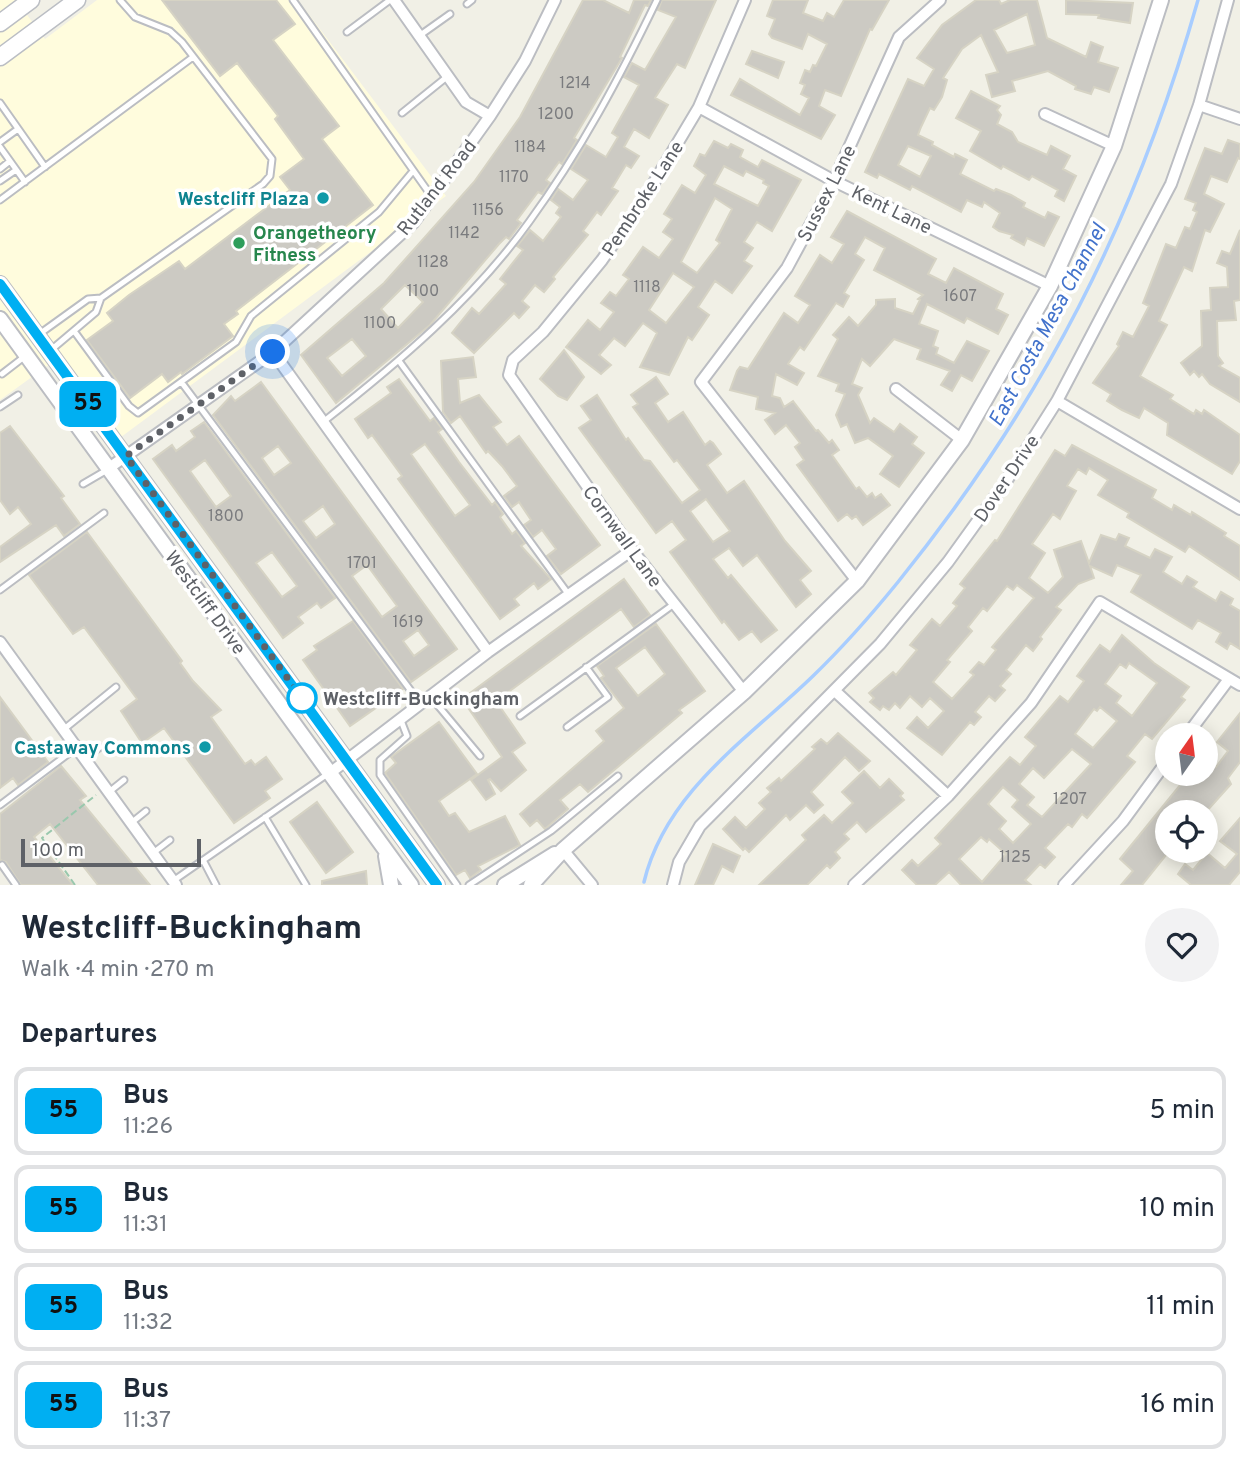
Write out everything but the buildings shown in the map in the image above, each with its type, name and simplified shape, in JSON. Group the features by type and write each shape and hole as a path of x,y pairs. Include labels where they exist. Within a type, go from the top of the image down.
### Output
{"main road":[{"path":"0,22 32,0"},
{"path":"0,57 77,0"}],"street":[{"path":"392,0 467,102 491,116"},
{"name":"Rutland Road","path":"109,468 273,352 414,222 491,116 525,61 555,0"},
{"name":"Pembroke Lane","path":"509,376 513,360 543,331 602,260 643,201 699,107 745,0"},
{"name":"Sussex Lane","path":"857,581 701,382 787,268 834,181 900,37 940,0"},
{"path":"531,885 563,850 744,692 857,581 962,440 1050,286 1114,146 1161,0"},
{"name":"Dover Drive","path":"673,885 679,862 700,826 836,692 880,644 948,562 1007,480 1057,401 1171,184 1199,105 1228,0"},
{"path":"1199,105 1240,119"},
{"name":"Kent Lane","path":"699,107 834,181 1050,286"},
{"path":"1045,114 1114,146"},
{"name":"Westcliff Drive","path":"0,284 437,885"},
{"name":"Westcliff Drive","path":"0,319 411,885"},
{"path":"26,355 44,343"},
{"path":"273,352 488,652"},
{"name":"Cornwall Lane","path":"509,376 632,550 744,692"},
{"path":"896,389 962,440"},
{"path":"1057,401 1240,509"},
{"path":"330,773 346,758 488,652 632,550"},
{"path":"853,885 948,796 1031,702 1100,602 1240,685"},
{"path":"1,645 174,883"},
{"path":"1196,723 1229,679"},
{"path":"836,692 948,796"},
{"path":"1064,885 1123,821 1155,777"},
{"path":"384,848 391,885"},
{"path":"505,885 563,850"},
{"path":"563,850 592,885"}],"lane":[{"path":"293,0 432,197"},
{"path":"347,32 392,0"},
{"path":"323,422 399,361 473,288 528,224 578,150 657,0"},
{"path":"44,343 69,312 88,299 100,298 263,184 270,176 272,159 193,57 170,31 135,17 124,1"},
{"path":"419,36 450,14"},
{"path":"0,201 193,57"},
{"path":"402,113 448,76"},
{"path":"0,103 45,167"},
{"path":"18,129 0,144 25,182"},
{"path":"0,169 10,161"},
{"path":"0,181 16,170"},
{"path":"74,331 131,409 136,413 142,411 229,349 243,333 251,316 379,212 413,171"},
{"path":"44,343 74,331 96,313 100,298"},
{"path":"69,312 80,326"},
{"path":"2,374 26,355"},
{"path":"399,361 569,595"},
{"path":"182,383 420,703"},
{"path":"0,407 18,395"},
{"path":"83,484 109,468"},
{"path":"0,590 103,513"},
{"path":"520,716 674,604"},
{"path":"567,727 608,697 586,667"},
{"path":"63,730 116,687"},
{"path":"430,696 480,756"},
{"path":"400,718 407,736 380,760 380,775 457,885"},
{"path":"85,759 100,747"},
{"path":"0,805 76,748"},
{"path":"174,883 330,773"},
{"path":"469,885 551,831 618,776"},
{"path":"107,790 124,780"},
{"path":"131,823 146,811"},
{"path":"265,817 306,885"},
{"path":"153,853 170,840"},
{"path":"203,860 216,885"},
{"path":"2,865 16,885"}],"path":[{"path":"75,885 42,838 107,790"}],"shaded area":[{"path":"0,0 16,0 45,39 97,0 298,0 446,196 117,440 61,356 0,400"}],"waterway":[{"name":"East Costa Mesa Channel","path":"644,882 655,850 690,793 737,744 824,665 868,618 950,514 997,446 1079,307 1114,234 1145,159 1198,0"}],"bus line":[{"name":"55","path":"0,284 437,885"}],"place":[{"name":"Westcliff Plaza","path":"323,198"},
{"name":"Orangetheory Fitness","path":"239,243"},
{"name":"Westcliff-Buckingham","path":"302,698"},
{"name":"Castaway Commons","path":"205,747"}],"route":[{"path":"273,352 126,456 302,698"}]}
